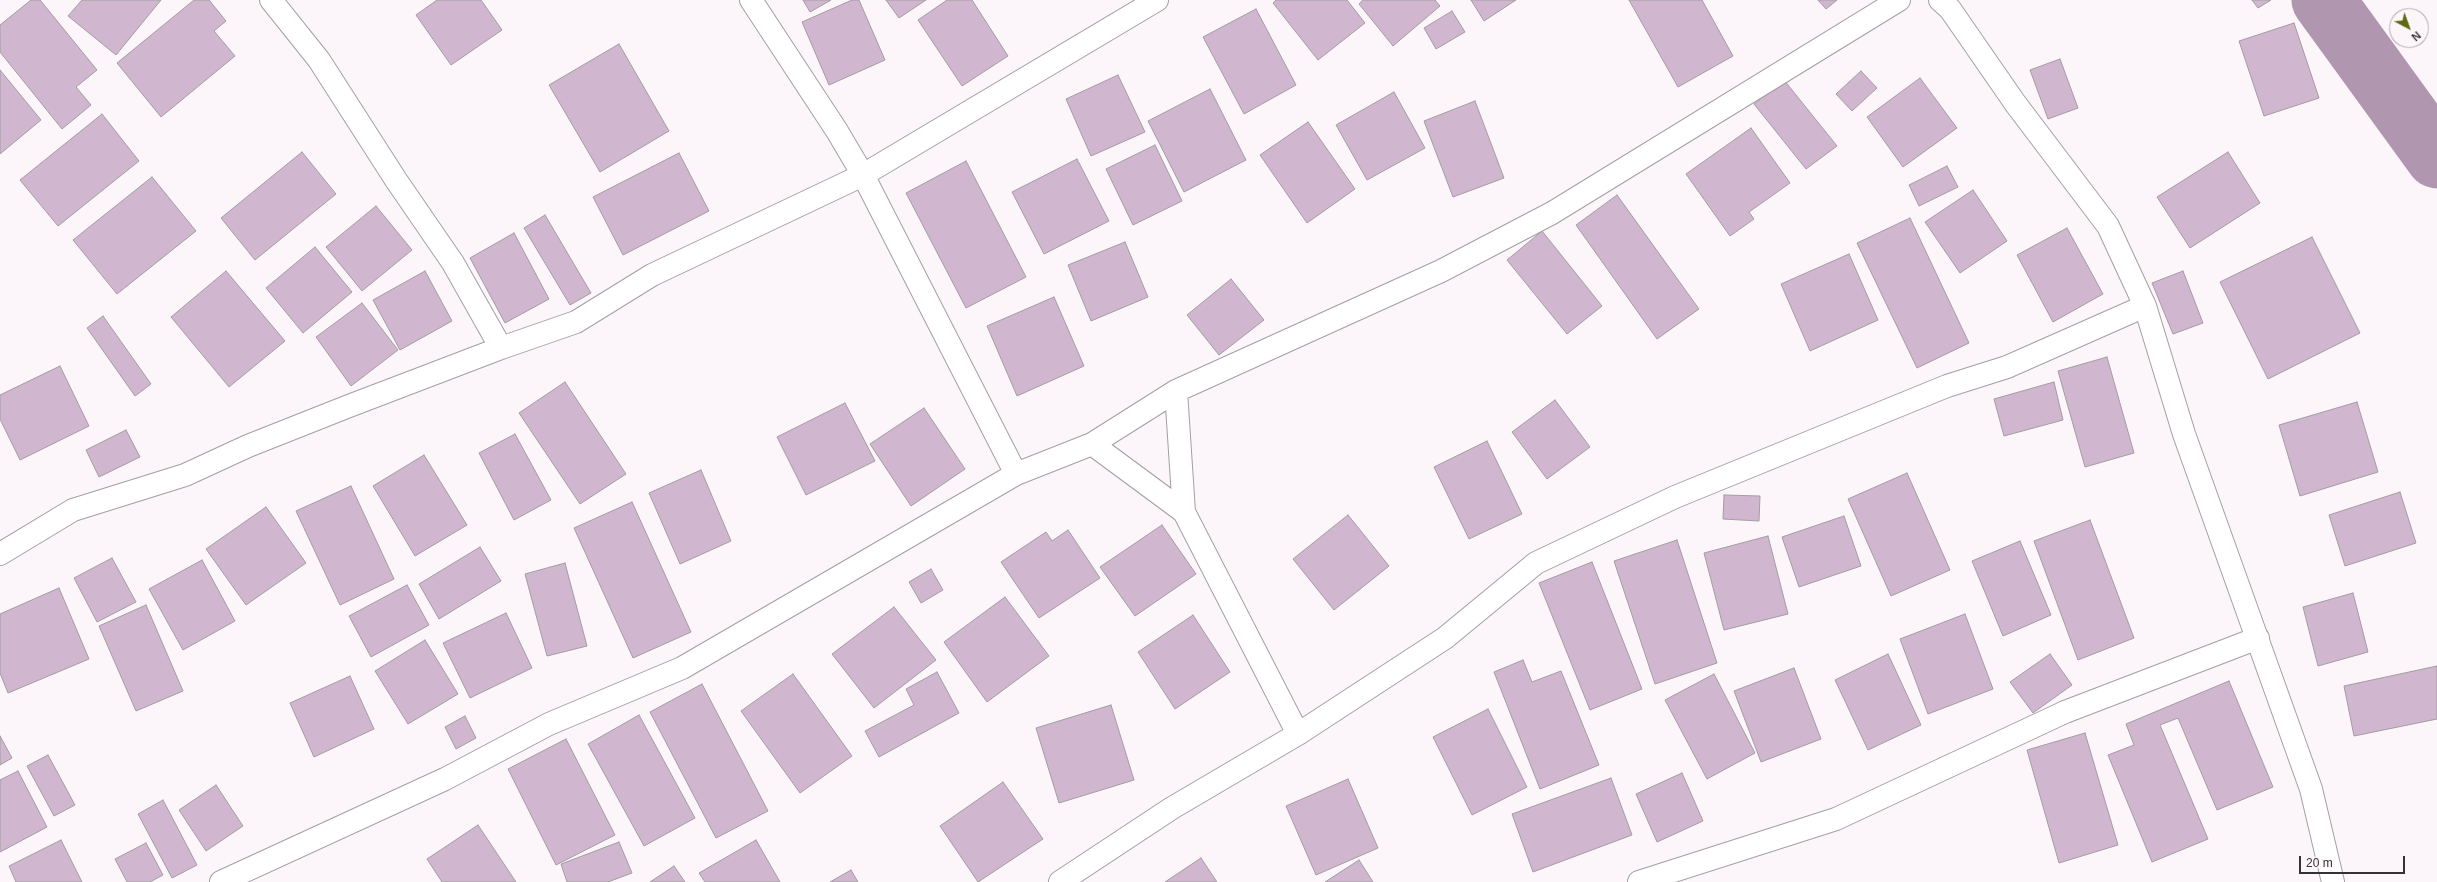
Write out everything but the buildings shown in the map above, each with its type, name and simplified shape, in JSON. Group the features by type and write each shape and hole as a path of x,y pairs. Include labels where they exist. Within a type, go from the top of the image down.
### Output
{"street":[{"path":"271,0 319,60 396,180 453,263 501,348"},
{"path":"751,0 837,131 862,175 1016,474"},
{"path":"0,554 73,510 185,475 248,446 501,348 576,322 652,275 862,175 1157,0"},
{"path":"221,882 445,779 549,724 682,668 1016,474 1092,444 1176,391 1441,270 1552,213 1899,0"},
{"path":"1940,0 1950,9 2015,103 2108,226 2145,306 2184,434 2311,789 2333,882"},
{"path":"1060,882 1172,808 1298,734 1445,638 1536,563 1675,497 1947,386 2007,367 2145,306"},
{"path":"1176,391 1184,512 1298,734"},
{"path":"1092,444 1184,512"},
{"path":"1639,882 1836,819 2065,712 2258,638"}],"waterway":[{"path":"2323,0 2437,157"}]}
